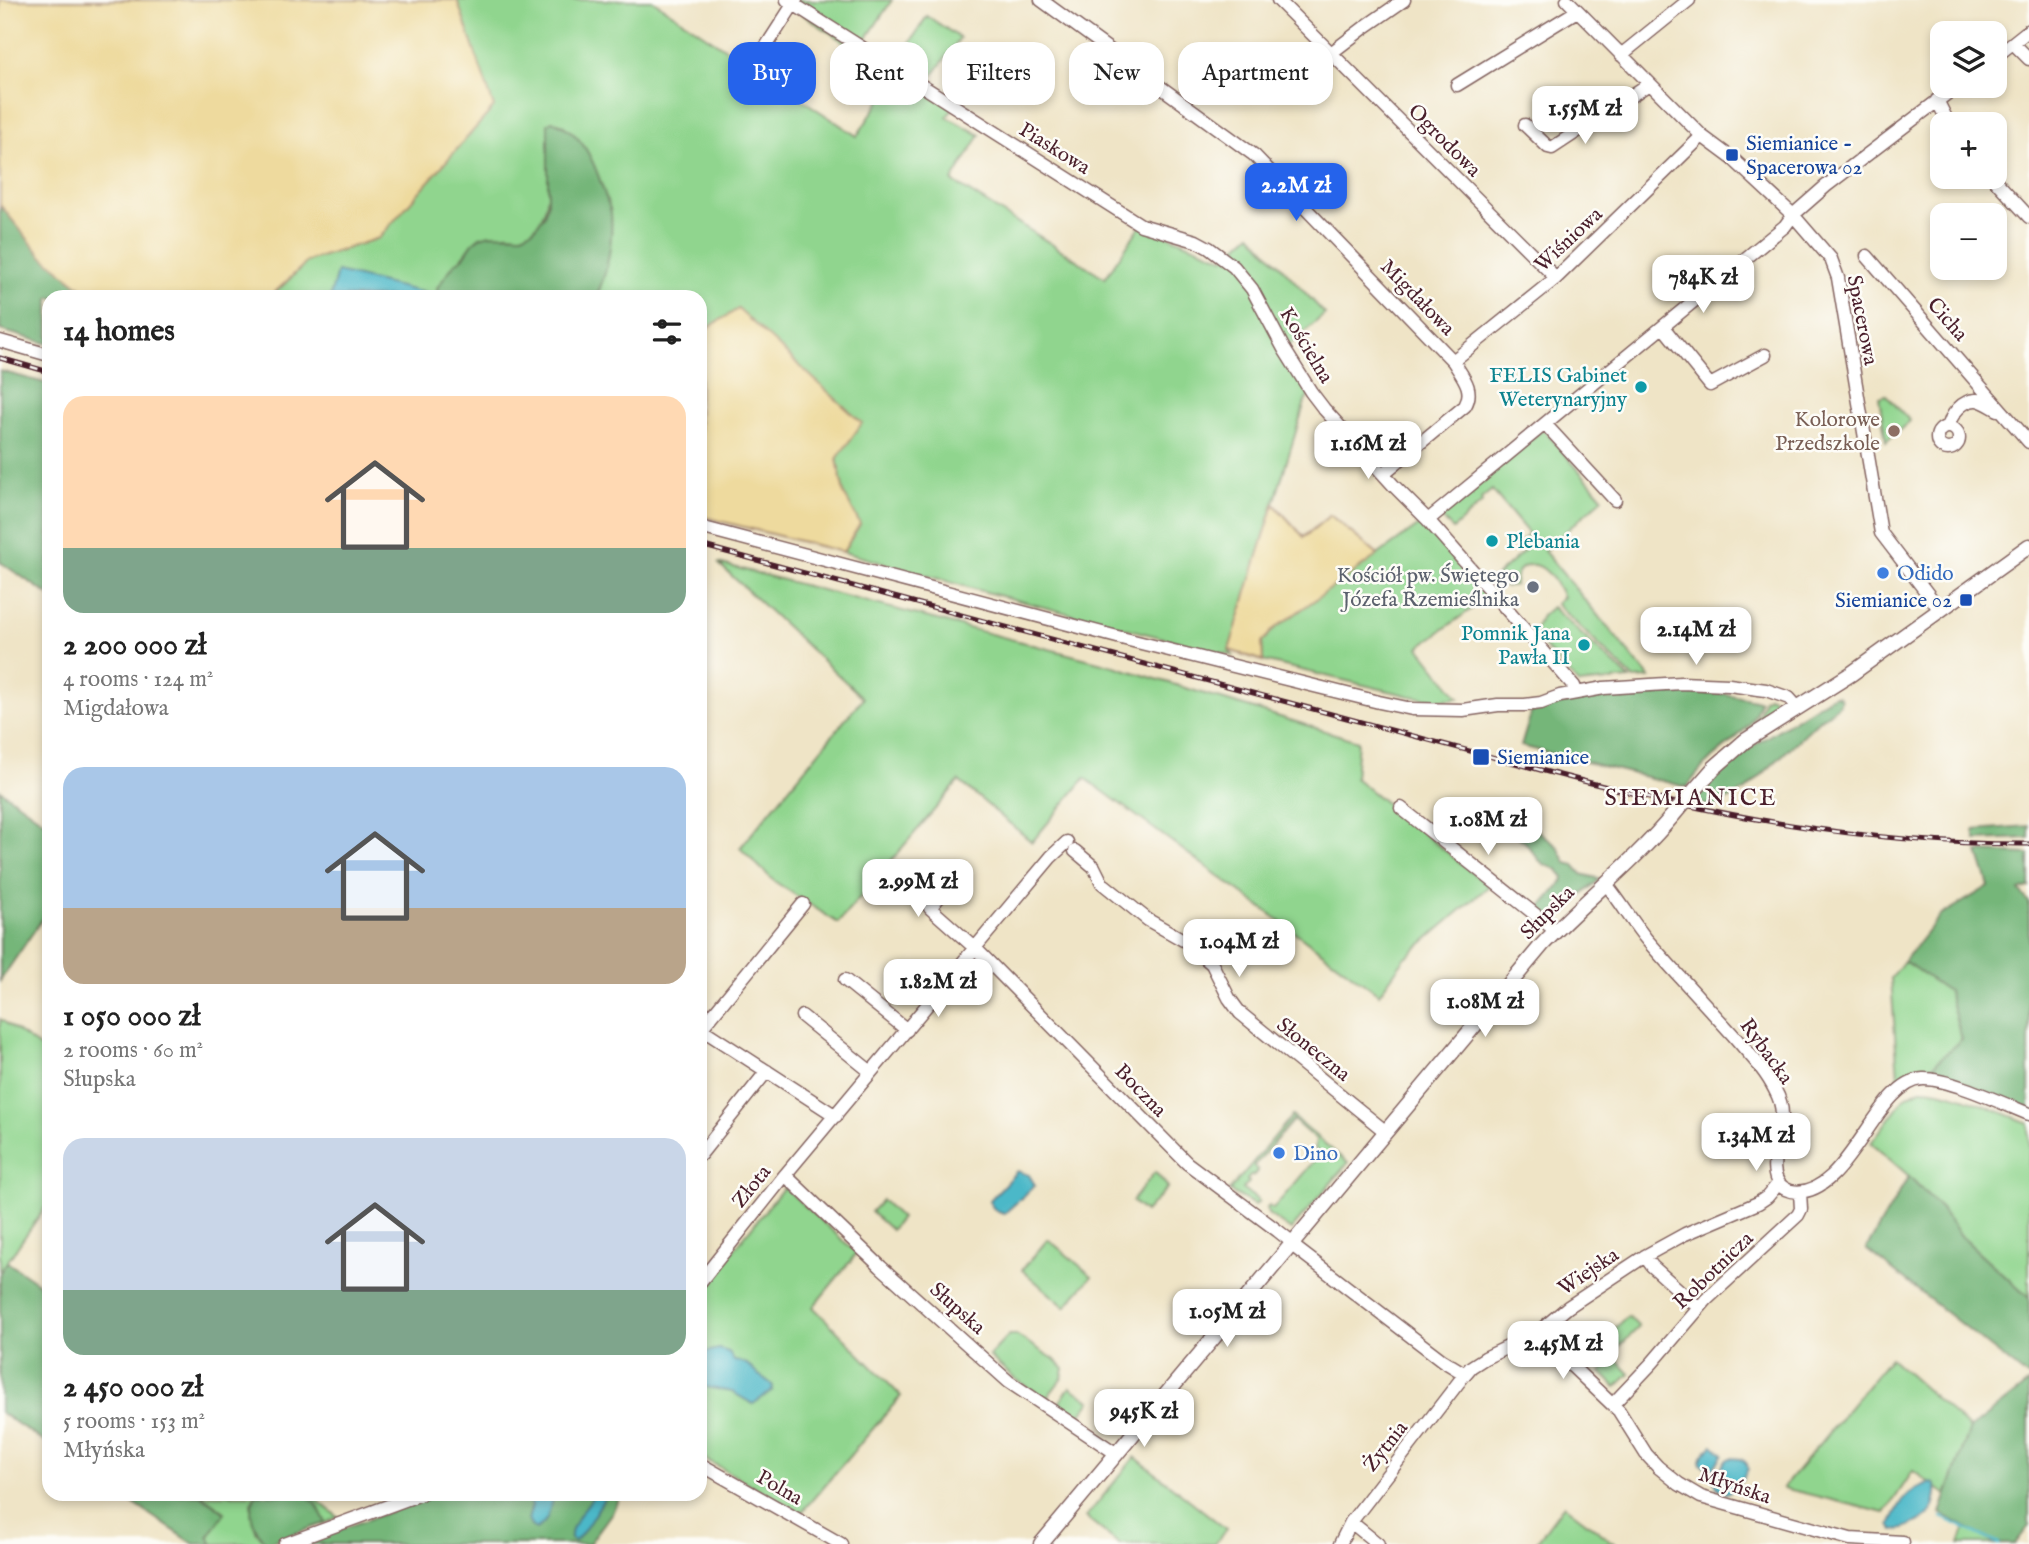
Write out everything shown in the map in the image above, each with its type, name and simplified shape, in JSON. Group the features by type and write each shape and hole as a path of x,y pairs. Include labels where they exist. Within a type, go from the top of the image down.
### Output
{"main road":[{"name":"Słupska","path":"1041,1544 1502,992 1556,931 1641,852 1714,768 1736,748 1851,674 2029,546"}],"street":[{"name":"Migdałowa","path":"1041,0 1254,155 1453,361 1470,391 1465,406 1384,473"},
{"name":"Ogrodowa","path":"1278,0 1320,42"},
{"path":"1333,51 1404,0"},
{"name":"Spacerowa","path":"1567,0 1702,136 1733,159 1793,215 1831,259 1838,278 1881,533 1940,610"},
{"path":"1621,55 1689,0"},
{"name":"Piaskowa","path":"768,42 792,1 1141,225 1196,241"},
{"path":"1457,85 1577,10"},
{"path":"2007,48 2029,30"},
{"path":"2013,43 2029,59"},
{"name":"Ogrodowa","path":"1333,55 1556,278"},
{"path":"1525,125 1552,148 1649,84"},
{"path":"1428,520 1785,226 1793,215 1826,186 1940,98"},
{"path":"1937,100 1944,112"},
{"name":"Wiśniowa","path":"1453,361 1556,278 1702,136"},
{"path":"2003,189 2029,217"},
{"name":"Kościelna","path":"1196,241 1234,267 1252,289 1311,392 1343,431 1428,520 1574,686 1577,693"},
{"name":"Cicha","path":"1867,256 2029,442"},
{"path":"1663,327 1710,385 1765,355"},
{"path":"0,341 42,353"},
{"path":"1949,427 1952,414 1970,401 1980,401 1997,411 2001,408"},
{"path":"1545,424 1615,500"},
{"path":"707,529 1098,632 1412,709 1439,711 1524,705 1604,688 1651,684 1729,685 1758,689 1789,698 1798,708"},
{"path":"1401,808 1556,931"},
{"name":"Złota","path":"707,1273 785,1175 1051,857 1071,846"},
{"name":"Słoneczna","path":"1071,846 1094,867 1102,883 1148,920 1177,935 1207,959 1240,1013 1386,1132"},
{"name":"Boczna","path":"955,878 930,908 975,948 1187,1163 1293,1243"},
{"name":"Rybacka","path":"1606,884 1645,937 1753,1058 1775,1089 1782,1113 1773,1172 1778,1184"},
{"path":"707,1020 803,904"},
{"path":"845,980 907,1030"},
{"path":"802,1016 871,1072"},
{"path":"707,1033 836,1115"},
{"path":"707,1145 767,1072"},
{"path":"1778,1184 1784,1189 1800,1192 1818,1185 1851,1154 1891,1098 1910,1083 1924,1079 1978,1094 2029,1114"},
{"name":"Słupska","path":"785,1175 1009,1382 1117,1454"},
{"name":"Wiejska","path":"1465,1374 1485,1359 1537,1333 1568,1307 1645,1256 1685,1234 1758,1203 1778,1184"},
{"name":"Robotnicza","path":"1613,1404 1699,1308 1798,1215 1801,1209 1800,1192"},
{"path":"1293,1243 1297,1249 1442,1360 1465,1374"},
{"path":"1645,1256 1699,1308"},
{"name":"Młyńska","path":"1537,1333 1613,1404 1646,1454 1658,1467 1690,1492 1850,1539 1903,1542"},
{"name":"Żytnia","path":"1340,1544 1351,1522 1465,1374"},
{"name":"Polna","path":"707,1468 841,1544"},
{"path":"285,1544 402,1501"},
{"path":"1351,1522 1378,1544"}],"green space":[{"path":"457,0 652,0 728,50 728,105 810,105 857,136 877,105 928,105 928,82 942,91 942,105 955,105 947,117 980,135 952,181 1105,278 1141,225 1224,258 1251,234 1325,314 1285,349 1311,392 1305,402 1229,650 1233,656 843,552 860,524 844,494 837,458 738,309 707,329 707,290 599,290 574,134 561,124 552,121 548,124 549,187 541,219 533,229 521,235 505,234 473,243 437,290 278,290 308,261 379,238 493,107"},
{"path":"791,0 892,0 865,41 844,42 788,5"},
{"path":"927,16 960,38 957,42 942,42 942,63 928,82 928,42 911,42"},
{"path":"552,121 563,126 580,140 596,170 610,210 609,256 599,290 437,290 455,263 463,258 480,237 490,234 522,235 534,229 544,216 548,202 548,124"},
{"path":"0,205 41,255 84,290 42,290 42,342 0,330"},
{"path":"0,371 42,382 42,590 0,562"},
{"path":"1886,395 1910,421 1886,442 1879,397"},
{"path":"1543,429 1603,498 1544,551 1650,678 1634,679 1556,604 1563,597 1544,569 1533,565 1523,567 1517,574 1515,585 1505,587 1495,577 1525,550 1519,543 1529,534 1492,490 1481,499 1482,503 1453,529 1438,515"},
{"path":"1425,521 1492,594 1419,647 1459,698 1436,700 1410,696 1263,661 1262,642 1274,629"},
{"path":"718,563 1114,666 1358,741 1355,778 1489,886 1405,958 1379,994 1085,778 1032,842 959,781 838,923 774,881 740,848 863,698"},
{"path":"1552,607 1630,679 1579,684 1532,634 1542,616"},
{"path":"1635,693 1725,694 1760,701 1747,726 1706,764 1687,787 1521,746 1533,707"},
{"path":"1834,695 1841,699 1839,705 1815,724 1746,790 1714,807 1694,802 1712,781 1751,747"},
{"path":"1768,696 1780,701 1781,711 1747,733 1760,712 1764,699"},
{"path":"0,790 42,820 42,919 0,981"},
{"path":"1516,817 1523,819 1558,847 1566,863 1574,865 1582,874 1600,879 1550,923 1536,913 1564,877 1557,869 1539,860 1525,842 1513,833"},
{"path":"2029,826 2029,838 1976,840 1974,830"},
{"path":"1978,852 2029,854 2029,887 2019,890 2029,902 2029,1110 1926,1072 1962,1039 1948,991 1904,961 1940,916 1989,886"},
{"path":"1904,961 1948,991 1962,1040 1926,1072 1898,1078 1891,978"},
{"path":"0,1019 42,1049 42,1212 0,1272"},
{"path":"1920,1089 1945,1092 2029,1123 2029,1298 1962,1237 1943,1211 1909,1176 1871,1143 1905,1097"},
{"path":"1292,1116 1348,1163 1291,1230 1268,1214 1267,1208 1269,1206 1273,1209 1320,1154 1315,1149 1316,1140 1293,1120 1254,1166 1258,1170 1247,1180 1249,1182 1243,1189 1259,1201 1255,1205 1229,1191"},
{"path":"1155,1172 1168,1187 1145,1212 1132,1201"},
{"path":"1909,1176 1943,1211 1962,1237 2029,1298 2029,1378 1866,1249"},
{"path":"784,1187 857,1253 813,1307 901,1396 801,1513 707,1460 707,1283"},
{"path":"882,1200 901,1218 891,1230 871,1212"},
{"path":"1048,1239 1092,1276 1065,1307 1022,1270"},
{"path":"7,1262 42,1286 42,1440 0,1412 0,1272"},
{"path":"1628,1316 1639,1327 1613,1353 1602,1341"},
{"path":"1009,1335 1016,1335 1054,1359 1064,1369 1062,1378 1046,1399 1015,1379 989,1356"},
{"path":"1615,1358 1630,1374 1616,1387 1601,1372"},
{"path":"1890,1358 1970,1429 1946,1495 1913,1471 1885,1513 1783,1488"},
{"path":"2029,1383 2029,1526 2015,1544 1996,1544 1940,1513 1970,1429"},
{"path":"1070,1387 1091,1401 1077,1419 1057,1406"},
{"path":"1135,1457 1226,1529 1215,1544 1119,1544 1086,1517"},
{"path":"130,1501 209,1501 225,1513 208,1537 213,1544 194,1544"},
{"path":"209,1501 252,1501 256,1531 266,1543 213,1544 208,1538 225,1512"},
{"path":"253,1501 313,1501 326,1523 266,1543 252,1520"},
{"path":"313,1501 318,1501 338,1517 326,1523"},
{"path":"420,1501 617,1501 589,1544 298,1544"},
{"path":"1564,1505 1615,1544 1535,1544"},
{"path":"1966,1527 1996,1544 1960,1544"}],"sand":[{"path":"0,0 457,0 494,107 379,238 308,261 277,290 84,290 41,255 0,205"},
{"path":"738,309 862,423 837,459 844,494 860,524 843,552 707,518 707,329"},
{"path":"1274,504 1304,537 1330,515 1378,555 1274,629 1262,642 1263,661 1229,650"}],"water":[{"path":"337,272 413,290 332,290"},
{"path":"1017,1171 1029,1175 1035,1185 1004,1214 996,1211 990,1200"},
{"path":"719,1349 729,1352 734,1361 747,1364 771,1384 772,1391 753,1404 732,1392 707,1387 707,1352"},
{"path":"1713,1445 1723,1454 1712,1470 1701,1464 1700,1460"},
{"path":"1730,1458 1742,1460 1748,1469 1736,1488 1727,1493 1718,1489 1714,1481 1725,1461"},
{"path":"1931,1482 1936,1485 1936,1492 1930,1513 1914,1524 1894,1530 1890,1525 1905,1498 1915,1489"},
{"path":"552,1501 547,1518 536,1529 528,1520 532,1505 529,1502"},
{"path":"590,1501 603,1501 575,1541 571,1539 571,1533"}],"waterway":[{"path":"1941,1517 1999,1544"}],"railway":[{"path":"0,358 42,370"},
{"path":"707,547 1548,772 1667,801 1727,814 1846,833 1967,843 2029,844"}],"place":[{"name":"Siemianice - Spacerowa 02","path":"1732,155"},
{"name":"FELIS Gabinet Weterynaryjny","path":"1641,387"},
{"name":"Kolorowe Przedszkole","path":"1894,431"},
{"name":"Plebania","path":"1492,541"},
{"name":"Odido","path":"1883,573"},
{"name":"Kościół pw. Świętego Józefa Rzemieślnika","path":"1533,587"},
{"name":"Siemianice 02","path":"1966,600"},
{"name":"Pomnik Jana Pawła II","path":"1584,645"},
{"name":"Siemianice","path":"1481,757"},
{"name":"Dino","path":"1279,1153"}],"district":[{"name":"SIEMIANICE","path":"1691,797"}]}
